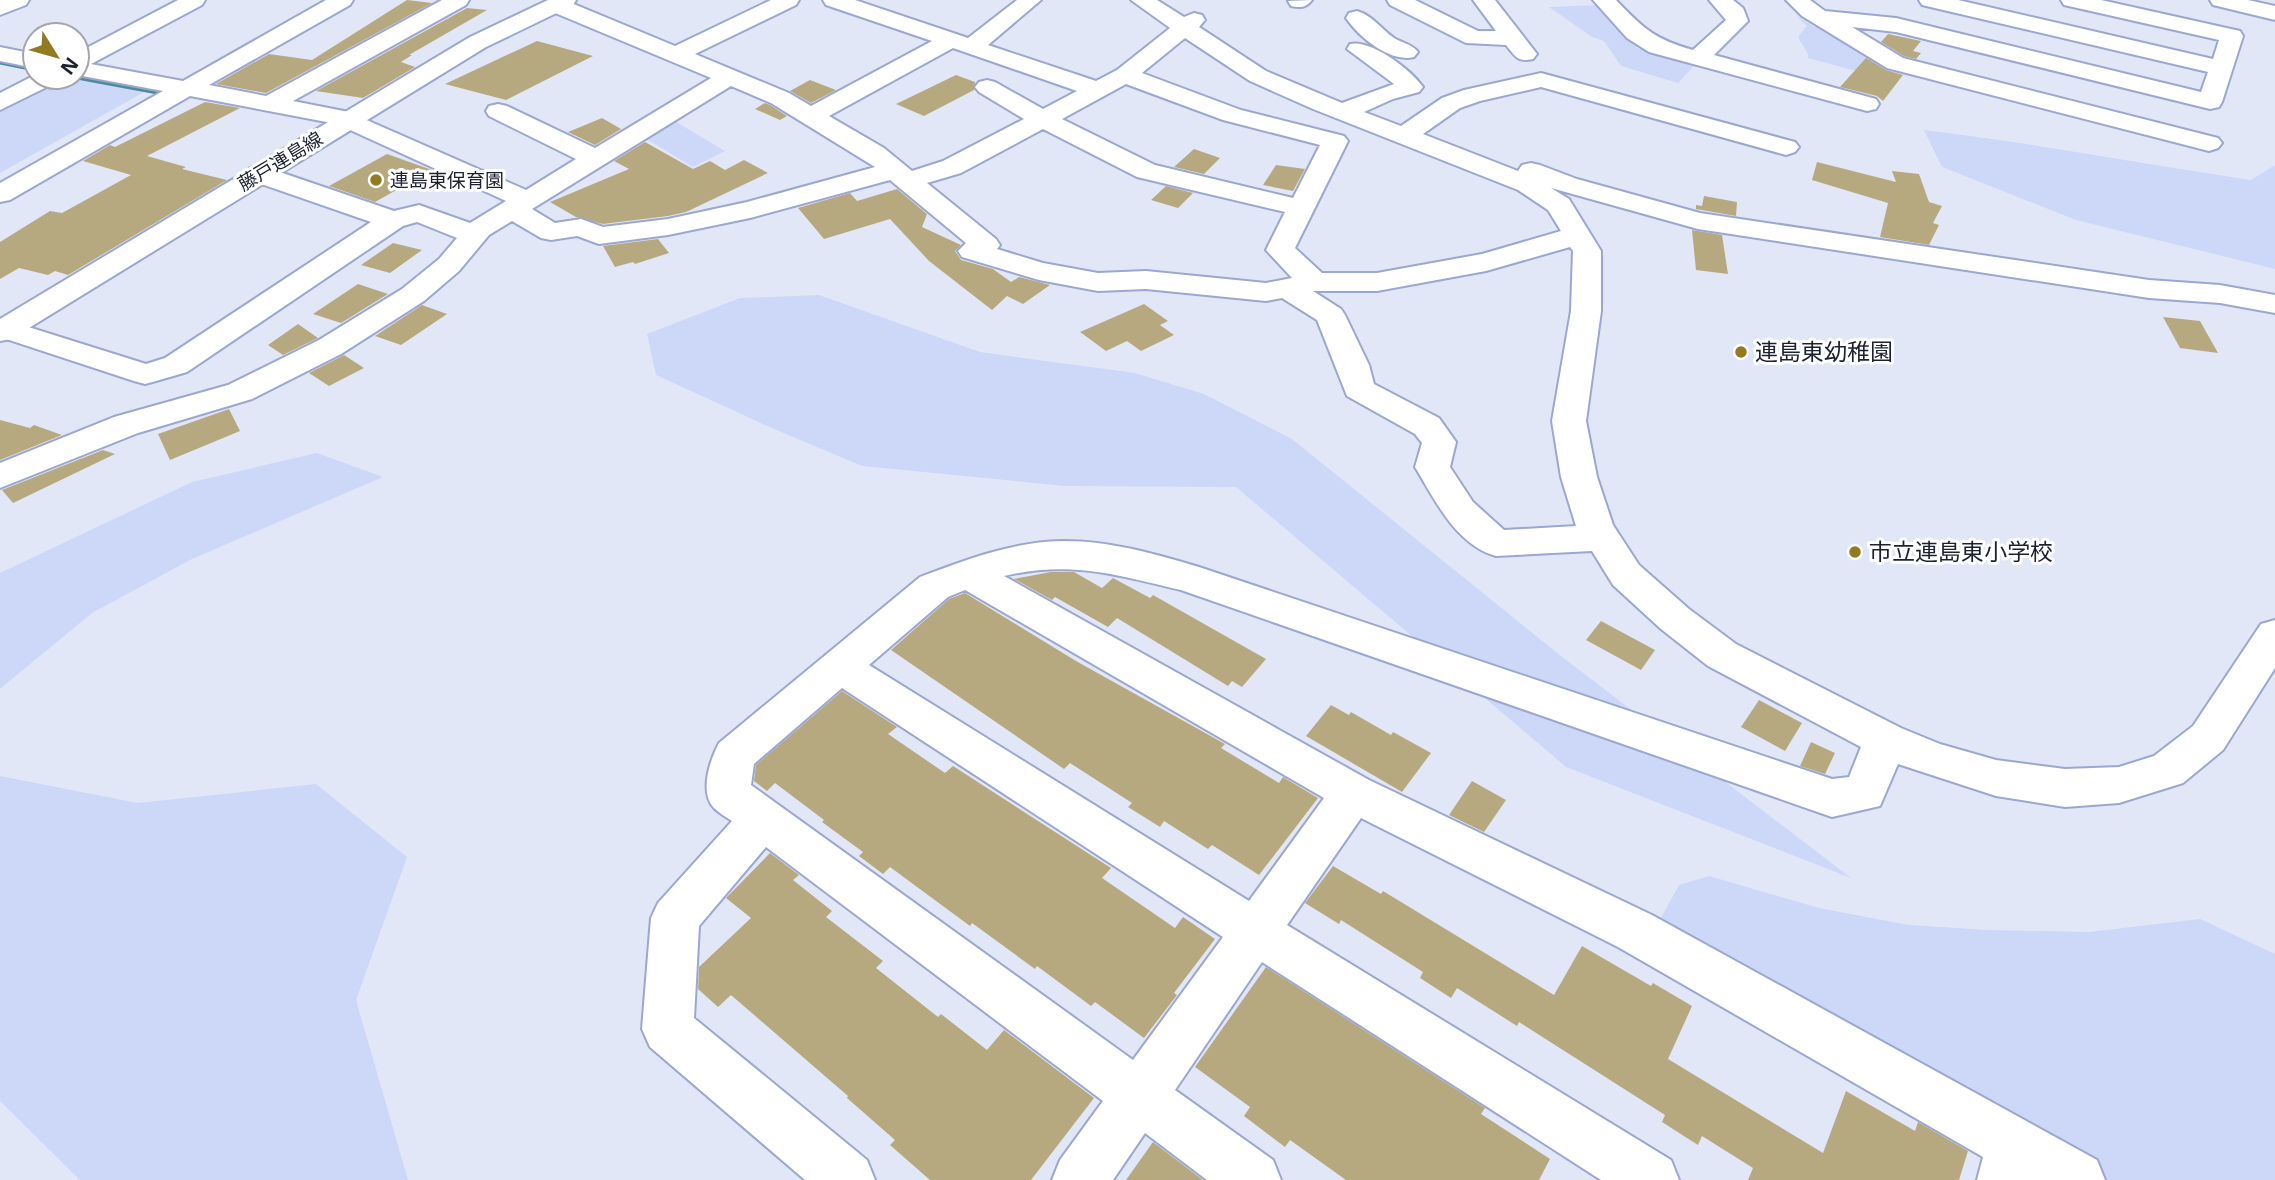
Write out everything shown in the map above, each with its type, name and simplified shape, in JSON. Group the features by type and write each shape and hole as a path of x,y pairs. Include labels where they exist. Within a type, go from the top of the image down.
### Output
{"street":[{"path":"0,8 18,0"},
{"path":"91,55 194,0"},
{"path":"0,194 168,88 317,0"},
{"path":"0,177 342,0"},
{"path":"269,104 458,0"},
{"path":"677,54 788,0"},
{"path":"834,0 1096,89"},
{"path":"811,116 961,43 1030,0"},
{"path":"1398,0 1474,38 1513,38"},
{"path":"1484,0 1541,75 1541,80"},
{"path":"1604,0 1635,33 1650,43 1867,104"},
{"path":"1698,58 1737,21 1735,13 1720,0"},
{"path":"1797,0 1895,63 2209,143"},
{"path":"1896,25 1914,0"},
{"path":"1930,0 2221,68"},
{"path":"1821,17 1896,25 2210,102 2232,36 2070,0 2060,15 2046,12 2052,0"},
{"path":"2221,0 2275,13"},
{"path":"560,2 780,98 875,154 903,175 986,244 972,251 1039,271 1098,282 1146,280 1266,292 1301,285 1377,282 1486,262 1579,235"},
{"name":"藤戸連島線","path":"3,331 478,42 560,2"},
{"path":"91,71 168,88 349,120 521,205 551,232 581,227 599,236 668,227 903,175 952,167 1125,75 1171,9 1258,76 1546,185 1698,221 2149,289 2220,294 2275,304"},
{"path":"1357,18 1386,43 1416,58 1390,68"},
{"path":"1382,37 1446,24"},
{"path":"1348,109 1411,87 1390,68 1358,49"},
{"path":"0,54 21,58"},
{"path":"1125,75 1232,115 1335,141 1280,250 1301,285 1330,315 1353,365 1359,389 1427,426 1439,442 1432,467 1460,510 1496,543 1602,538"},
{"path":"0,476 126,425 240,392 330,347 413,295 449,265 474,235 730,77"},
{"path":"1409,132 1451,103 1472,95 1541,80 1786,147"},
{"path":"987,87 1043,120 1146,171 1301,208"},
{"path":"0,103 23,91"},
{"path":"498,111 597,159"},
{"path":"259,174 393,220"},
{"path":"1546,185 1587,251 1587,289 1569,422 1579,477 1595,527 1626,575 1675,619 1722,655 1886,740 1932,759 1996,778 2065,789 2119,785 2168,769 2208,738 2275,635"},
{"path":"3,331 145,374 176,365 393,220 419,213 474,235"},
{"path":"2149,289 2275,320"},
{"path":"1252,1180 728,793 734,756 934,587 967,573 1038,555 1082,555 1186,577 1832,797 1864,793 1886,740"},
{"path":"967,573 1353,793 1635,931 2009,1162 2077,1180"},
{"path":"839,666 1651,1180"},
{"path":"1080,1180 1353,793"},
{"path":"762,820 675,918 668,1029 846,1180"}],"shaded area":[{"path":"1598,5 1637,48 1696,64 1678,83 1621,66 1604,41 1592,37 1549,7"},
{"path":"1796,16 1815,27 1822,25 1886,65 1878,77 1808,58 1798,37 1807,26"},
{"path":"91,82 146,91 0,173 0,110 35,91 91,91"},
{"path":"668,117 725,151 693,167 640,135"},
{"path":"1924,130 2251,180 2275,165 2275,269 2076,220 1942,167"},
{"path":"819,295 980,352 1135,373 1204,394 1292,439 1561,656 1851,878 1566,767 1236,487 1065,486 862,466 656,375 647,334 740,298"},
{"path":"317,453 383,477 192,559 92,613 0,689 0,573 192,482"},
{"path":"0,776 138,803 316,784 407,857 356,1000 408,1180 80,1180 0,1101"},
{"path":"1709,876 1819,908 1909,925 2089,932 2200,919 2275,954 2275,1180 2107,1180 1655,929 1679,885"}],"building":[{"path":"407,0 432,3 266,93 216,84 269,54 312,60"},
{"path":"467,8 487,10 409,55 412,55 401,62 415,67 363,98 316,91"},
{"path":"1888,34 1921,41 1913,51 1921,53 1916,59 1904,56 1881,42"},
{"path":"537,41 593,56 506,100 445,84"},
{"path":"1866,58 1886,70 1903,75 1883,101 1877,96 1840,87"},
{"path":"956,75 975,82 974,90 924,116 896,104"},
{"path":"810,80 836,90 811,103 790,91"},
{"path":"205,102 240,108 147,156 186,167 182,169 227,180 68,275 55,271 48,275 19,268 0,279 0,242 50,211 62,213 131,175 83,161 110,145 115,147"},
{"path":"765,103 787,116 780,120 755,109"},
{"path":"602,118 621,129 595,145 568,132"},
{"path":"645,142 693,169 710,161 725,170 744,160 768,173 686,212 668,216 603,224 576,217 550,202 629,169 614,161"},
{"path":"1194,149 1220,158 1204,174 1174,167"},
{"name":"連島東保育園","path":"387,154 432,170 375,202 329,186"},
{"path":"1817,162 1896,182 1892,171 1919,174 1929,202 1942,206 1933,223 1939,225 1929,245 1880,237 1888,203 1812,180"},
{"path":"1276,165 1305,169 1293,191 1263,185"},
{"path":"1166,186 1193,193 1178,208 1151,200"},
{"path":"897,189 927,214 922,227 961,245 955,251 961,260 993,269 1011,282 1019,277 1050,285 1023,304 1007,296 992,310 929,261 890,219 824,239 798,208 850,193 857,201"},
{"path":"1704,196 1737,202 1736,216 1696,209 1696,205 1702,206"},
{"path":"1692,230 1722,235 1728,274 1696,270"},
{"path":"658,239 669,253 635,264 633,262 615,267 603,246"},
{"path":"393,243 422,250 390,273 361,265"},
{"path":"358,284 388,294 341,323 313,314"},
{"path":"1144,304 1168,321 1160,325 1174,335 1141,351 1127,341 1106,351 1080,332"},
{"path":"422,305 447,314 401,345 375,336"},
{"path":"2163,317 2200,321 2218,353 2180,348"},
{"path":"298,324 318,338 283,355 268,345"},
{"path":"344,355 364,368 329,386 309,373"},
{"path":"229,409 240,431 170,460 158,434"},
{"path":"0,420 30,428 34,425 62,435 0,460"},
{"path":"103,450 115,454 13,503 2,490"},
{"path":"1051,572 1074,572 1102,588 1113,578 1150,598 1153,595 1266,659 1242,687 1232,681 1228,686 1117,618 1108,627 1055,597 1052,600 1014,579"},
{"path":"965,593 1076,661 1225,744 1221,748 1279,783 1283,777 1318,798 1259,875 1212,845 1208,849 1164,821 1160,827 1128,807 1132,803 1070,763 1064,769 891,650 949,599"},
{"path":"1601,621 1655,650 1641,670 1586,640"},
{"path":"842,691 897,727 888,734 945,773 953,766 1111,868 1102,878 1175,928 1183,917 1215,939 1144,1038 1095,1002 1091,1006 972,923 970,926 890,867 883,874 859,856 863,852 775,783 767,791 754,781 756,765"},
{"path":"1759,700 1802,723 1785,751 1741,727"},
{"path":"1331,705 1349,715 1351,712 1391,735 1393,732 1431,753 1402,792 1306,736"},
{"path":"1811,742 1835,753 1825,774 1800,766"},
{"path":"1472,781 1506,800 1484,832 1449,815"},
{"path":"770,853 799,875 793,880 832,911 826,917 883,961 876,968 938,1017 941,1014 987,1050 1004,1030 1094,1098 1031,1180 930,1180 890,1145 895,1140 847,1098 848,1096 731,995 718,1007 698,989 699,967 751,918 726,898"},
{"path":"1333,866 1381,894 1383,891 1554,995 1582,946 1692,1006 1668,1059 1823,1153 1846,1091 1915,1131 1918,1122 1968,1151 1959,1180 1748,1180 1753,1168 1702,1136 1698,1145 1662,1122 1665,1115 1519,1022 1517,1026 1457,988 1451,998 1420,978 1423,972 1341,920 1339,924 1305,903"},
{"path":"1266,967 1485,1108 1481,1114 1550,1159 1539,1180 1346,1180 1290,1140 1285,1147 1244,1116 1250,1107 1195,1067"},
{"path":"1153,1142 1203,1180 1126,1180"}],"waterway":[{"path":"0,62 21,66"},
{"path":"91,80 163,93"}],"place":[{"name":"連島東保育園","path":"376,180"},
{"name":"連島東幼稚園","path":"1741,352"},
{"name":"市立連島東小学校","path":"1855,552"}]}
